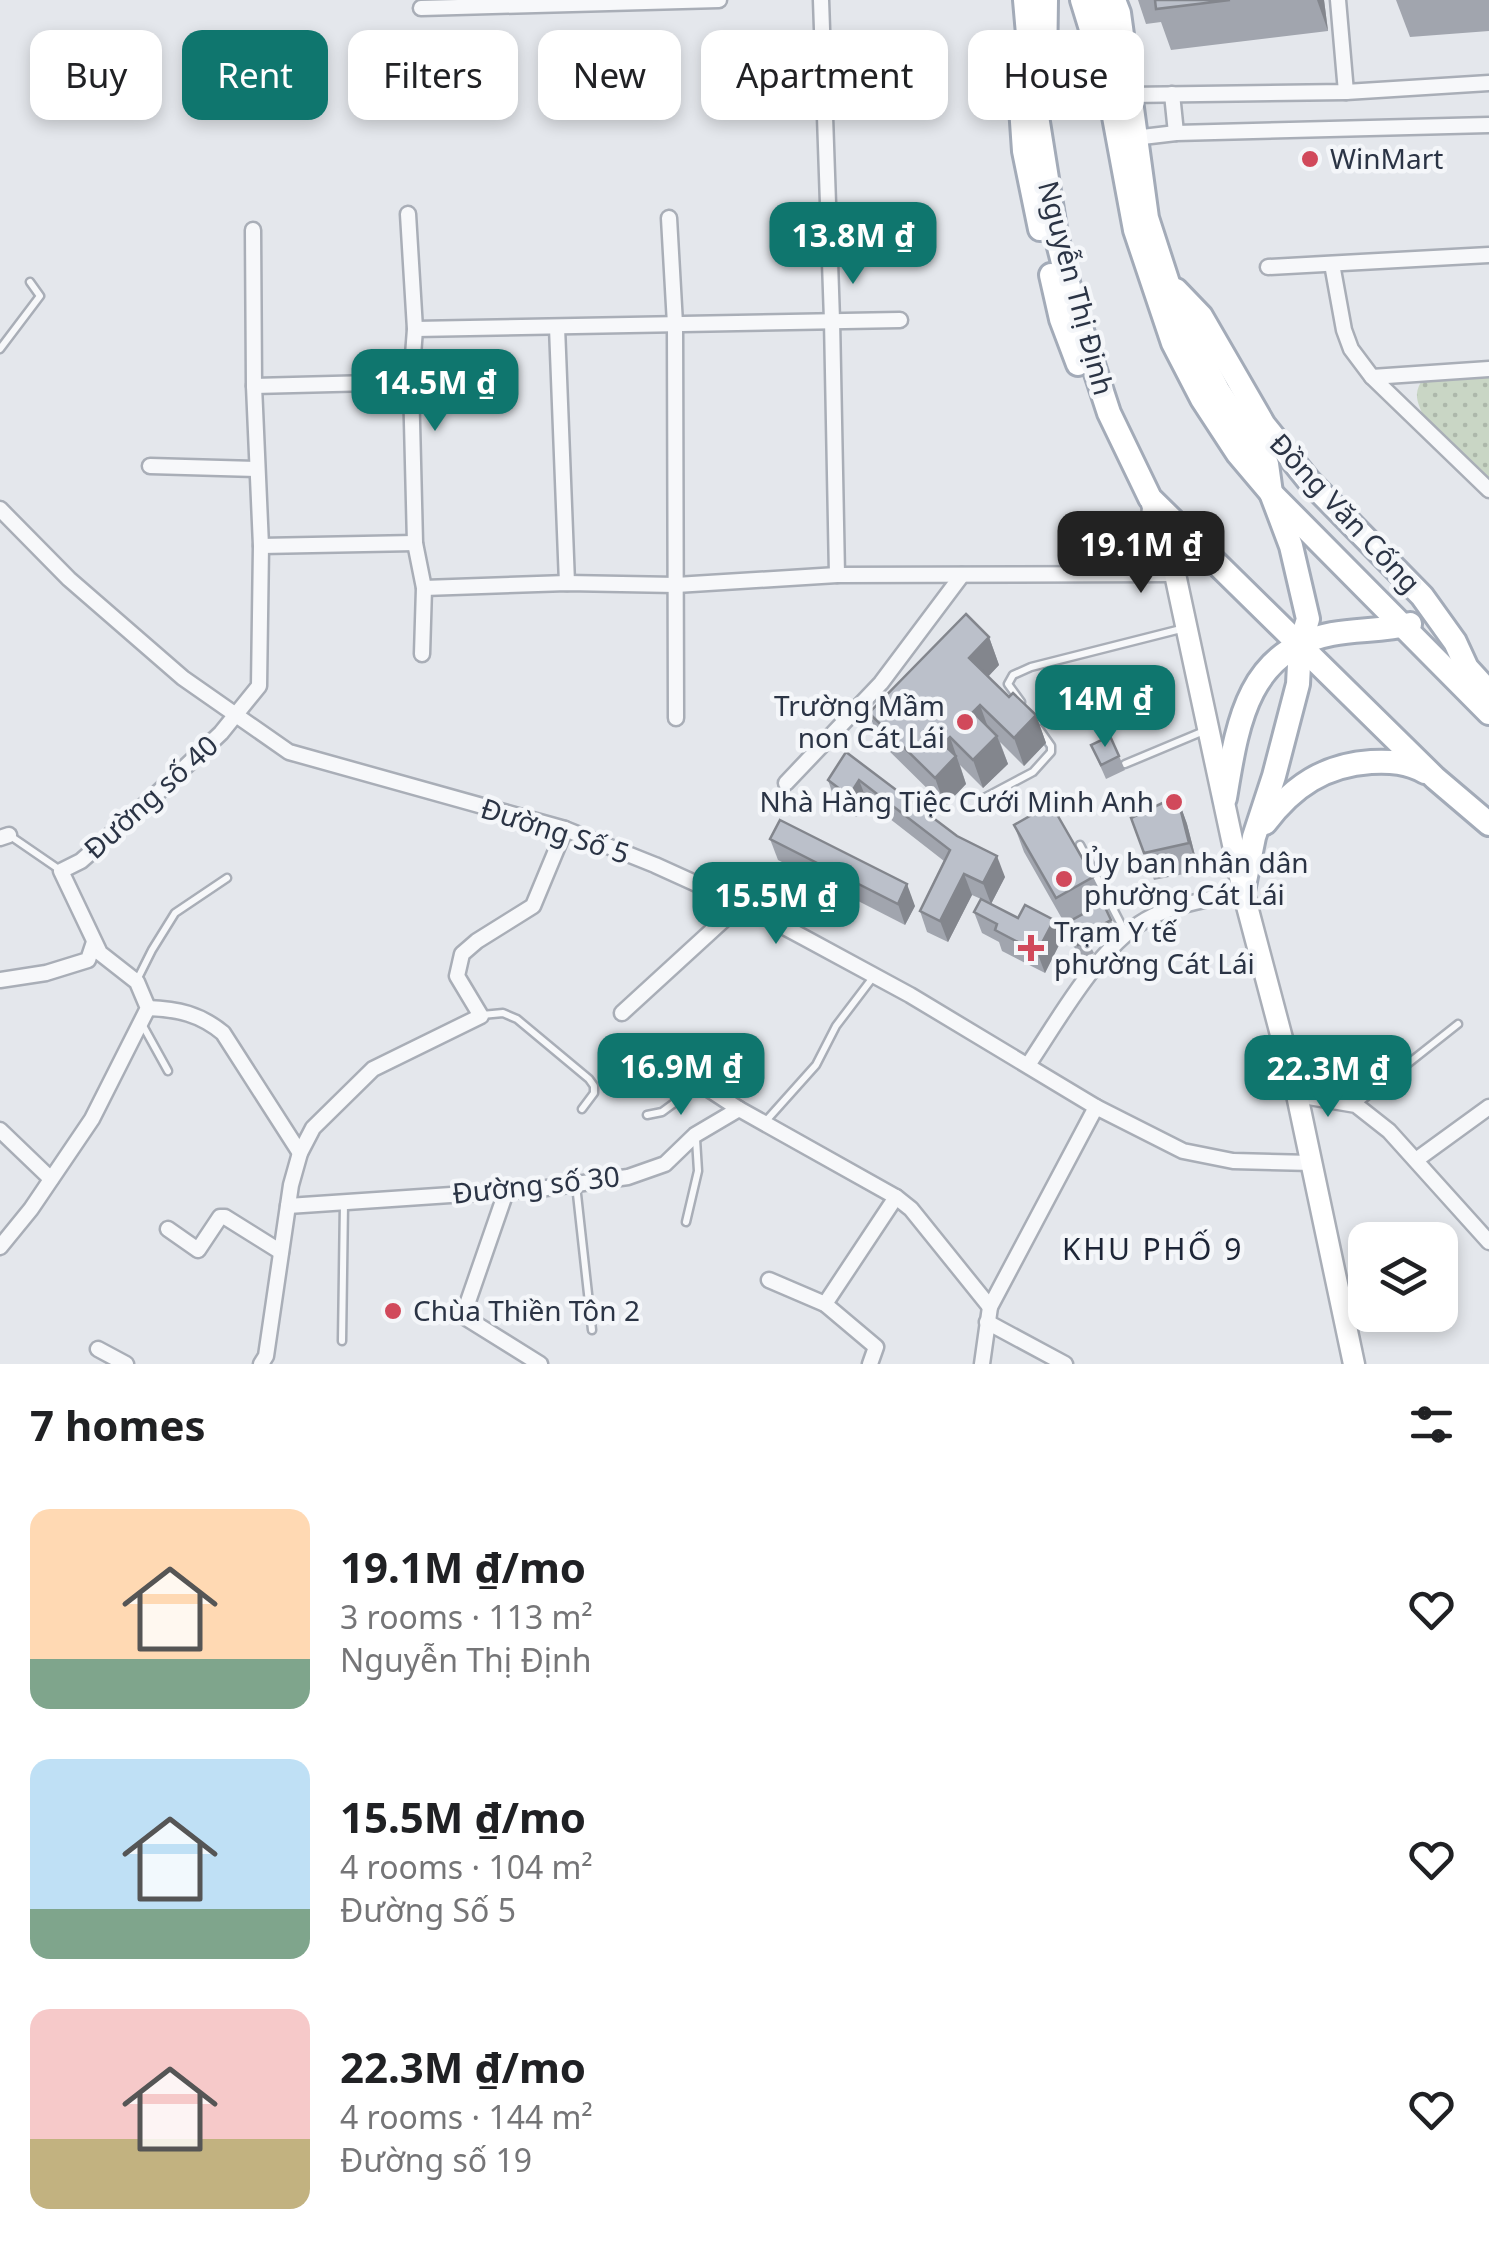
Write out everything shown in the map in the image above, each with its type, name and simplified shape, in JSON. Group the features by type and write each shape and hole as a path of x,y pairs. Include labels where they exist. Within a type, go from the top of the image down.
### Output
{"main road":[{"name":"Nguyễn Thị Định","path":"1010,0 1024,150 1053,287 1082,373 1109,413"},
{"name":"Nguyễn Thị Định","path":"1025,0 1043,162 1056,235 1074,306 1109,413 1150,498 1175,574 1243,891 1297,1095 1354,1364"},
{"name":"Nguyễn Thị Định","path":"1043,162 1046,0"},
{"path":"1082,0 1093,30"},
{"path":"1113,3 1114,30"},
{"path":"1113,3 1119,30"},
{"path":"1122,120 1135,230 1161,288 1218,390 1267,464 1308,619 1300,645 1295,698 1254,838 1243,891"},
{"name":"Đồng Văn Cống","path":"1161,288 1183,294 1201,316 1264,425 1309,481 1422,596 1468,668 1489,692"},
{"name":"Đồng Văn Cống","path":"1272,494 1489,712"},
{"path":"1150,498 1443,785 1454,807 1489,840"},
{"path":"1225,798 1236,728 1245,704 1261,677 1280,658 1328,634 1372,631 1438,618"},
{"path":"1402,626 1436,638 1468,668"},
{"path":"1372,631 1431,655"},
{"path":"1254,838 1292,792 1336,766 1386,761 1414,765 1466,801 1489,824"}],"street":[{"path":"420,8 719,0"},
{"path":"821,0 837,575"},
{"path":"1338,0 1346,92"},
{"path":"1144,92 1346,92 1489,83"},
{"path":"1172,94 1176,134"},
{"path":"1126,139 1176,134 1489,125"},
{"path":"408,214 415,329 411,382 415,543 424,588 422,654"},
{"path":"670,218 675,324 676,718"},
{"name":"Đường số 40","path":"61,870 81,861 236,717 258,686 261,546 253,230"},
{"path":"1268,267 1489,254"},
{"path":"1332,264 1351,349 1372,377 1489,490"},
{"path":"415,329 900,320"},
{"path":"557,327 567,582"},
{"path":"1372,377 1489,369"},
{"path":"254,386 411,382"},
{"path":"150,466 257,469"},
{"path":"1106,574 1130,556 1145,535 1150,498"},
{"name":"Đường Số 5","path":"0,509 69,579 183,678 288,752 565,830 741,904 874,976 1096,1106 1183,1151 1232,1160 1312,1163"},
{"path":"261,546 415,543"},
{"path":"424,588 567,582 676,585 837,575 1175,574"},
{"path":"786,783 881,682 962,575"},
{"path":"262,1364 288,1206 300,1153 313,1128 342,1095 373,1070 481,1016 458,976 462,954 533,906 565,830"},
{"path":"0,1247 92,1119 145,1016 137,982 100,953 61,870"},
{"path":"1028,1064 1083,984 1126,933 1154,916 1243,891"},
{"path":"622,1013 741,904"},
{"path":"0,980 46,973 88,960 94,942"},
{"path":"145,1016 185,1012 206,1019 223,1033 300,1153"},
{"path":"658,1061 896,1197 911,1209 989,1314 1065,1364"},
{"path":"1297,1095 1356,1105 1389,1131 1489,1242"},
{"path":"982,1364 989,1314 1096,1106"},
{"path":"1416,1160 1489,1108"},
{"name":"Đường số 30","path":"288,1206 506,1192 628,1176 665,1164 695,1135 738,1109"},
{"path":"0,1130 51,1180"},
{"path":"506,1192 463,1316 536,1363"},
{"path":"825,1304 896,1197"},
{"path":"168,1229 198,1250 220,1217 225,1218 280,1252"},
{"path":"768,1280 825,1304 876,1347 870,1364"},
{"path":"98,1349 126,1364"}],"lane":[{"path":"0,349 40,296 30,282"},
{"path":"984,798 1034,772 1051,752 1051,746 1008,684 1013,674 1186,628"},
{"path":"1124,764 1210,729"},
{"path":"5,836 61,870"},
{"path":"1080,846 1126,933"},
{"path":"137,982 176,913 228,878"},
{"path":"764,1122 816,1066 836,1026 874,976"},
{"path":"481,1016 503,1013 517,1019 589,1080 594,1092 582,1109"},
{"path":"145,1016 168,1072"},
{"path":"1356,1105 1458,1024"},
{"path":"647,1115 662,1112 701,1084"},
{"path":"686,1222 698,1171 695,1135"},
{"path":"576,1184 592,1330"},
{"path":"342,1341 344,1201"}],"green space":[{"path":"1489,376 1489,479 1422,413 1417,394 1421,382"}],"building":[{"path":"1155,0 1230,0 1156,9"},
{"path":"966,614 989,637 969,658 1009,697 1013,693 1036,715 1014,738 980,705 973,712 997,736 973,760 950,737 943,744 956,756 935,778 869,713"},
{"path":"1110,736 1119,756 1101,765 1091,745"},
{"path":"846,752 957,836 997,856 983,883 964,874 940,921 920,911 950,850 859,780 849,796 828,780"},
{"path":"1177,796 1189,843 1144,853 1131,818"},
{"path":"1051,804 1093,877 1056,898 1014,825"},
{"path":"780,820 907,884 898,904 770,839"},
{"path":"981,899 1018,918 1025,905 1054,920 1037,952 995,930 997,924 974,912"},
{"path":"1103,903 1111,920 1085,934 1088,939 1078,945 1063,925"}],"place":[{"name":"WinMart","path":"1310,159"},
{"name":"Trường Mầm non Cát Lái","path":"965,722"},
{"name":"Nhà Hàng Tiệc Cưới Minh Anh","path":"1174,802"},
{"name":"Ủy ban nhân dân phường Cát Lái","path":"1064,879"},
{"name":"Trạm Y tế phường Cát Lái","path":"1031,948"},
{"name":"Chùa Thiền Tôn 2","path":"393,1311"}],"district":[{"name":"KHU PHỐ 9","path":"1153,1250"}]}
